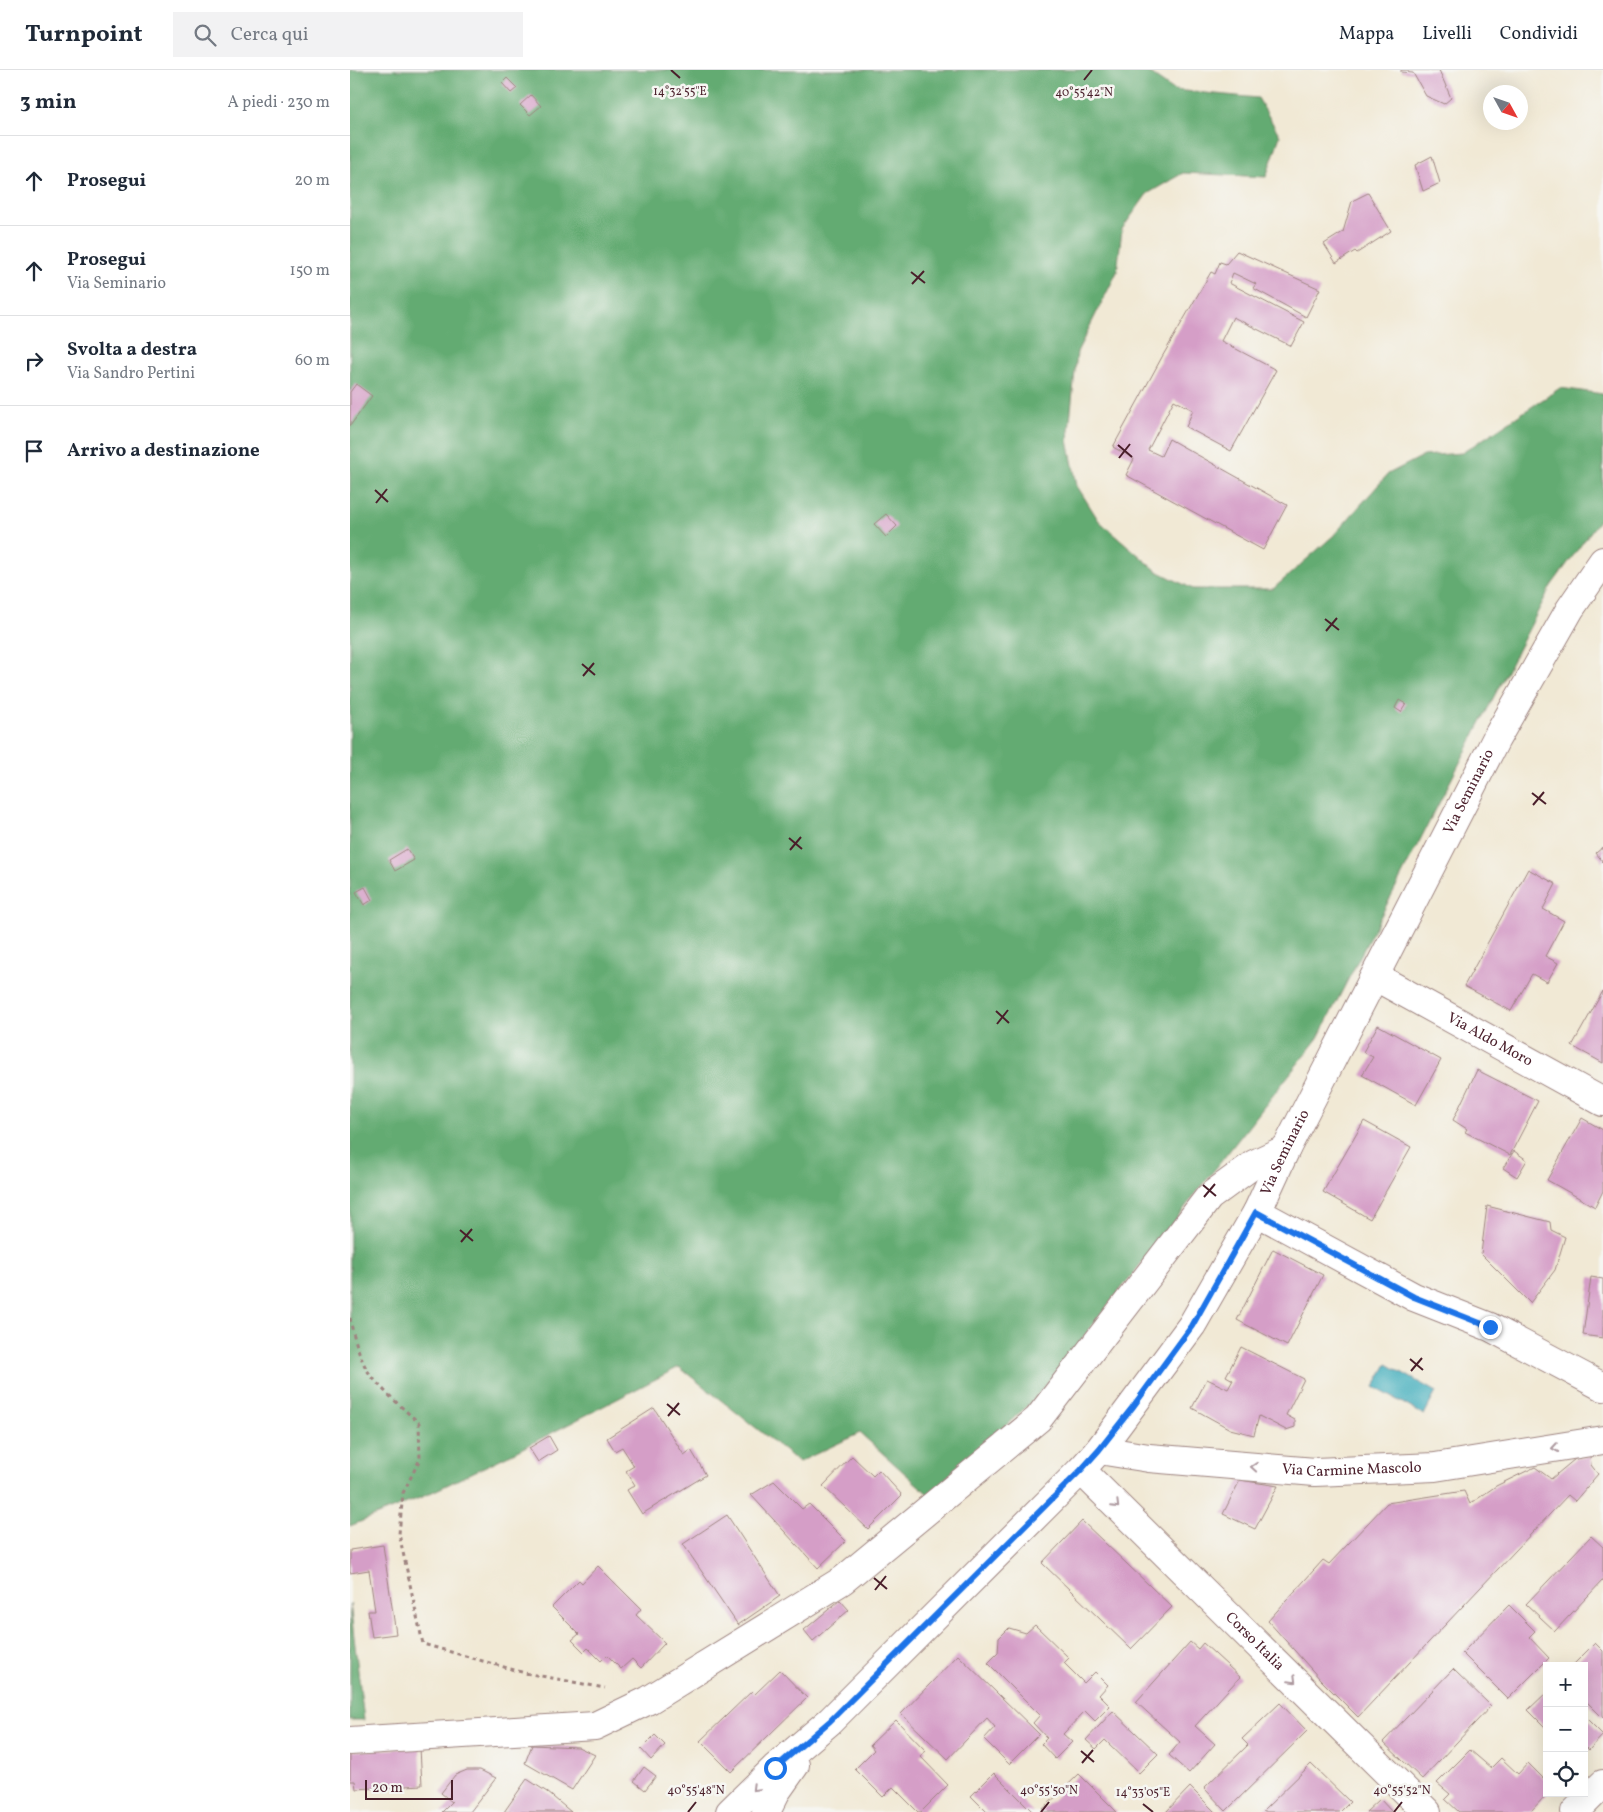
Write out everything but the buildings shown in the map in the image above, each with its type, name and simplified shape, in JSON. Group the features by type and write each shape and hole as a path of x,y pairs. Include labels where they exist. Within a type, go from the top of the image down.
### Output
{"street":[{"name":"Via Seminario","path":"830,1721 1081,1470 1099,1450 1192,1326 1256,1212 1286,1149 1376,977 1496,739 1570,609 1603,562"},
{"name":"Via Aldo Moro","path":"1376,977 1603,1102"},
{"path":"350,1740 595,1726 649,1700 843,1580 1038,1419 1209,1198 1254,1164 1286,1149"},
{"path":"1256,1212 1414,1297 1490,1327 1603,1387"},
{"name":"Via Carmine Mascolo","path":"1099,1450 1149,1458 1315,1472 1435,1467 1603,1440"},
{"name":"Corso Italia","path":"1081,1470 1427,1812"},
{"path":"730,1812 775,1768 830,1721"},
{"path":"766,1812 776,1792 830,1721"},
{"path":"1575,1812 1603,1784"}],"path":[{"path":"350,1318 352,1329 367,1370 391,1397 420,1423 420,1459 403,1493 399,1534 423,1644 525,1673 606,1688"}],"green space":[{"path":"350,70 1145,70 1174,90 1258,98 1280,136 1266,177 1183,173 1147,194 1122,229 1117,272 1077,352 1068,440 1077,486 1099,521 1157,571 1193,589 1273,589 1333,536 1388,474 1423,456 1462,453 1560,388 1603,394 1603,515 1551,586 1318,1038 1034,1400 929,1495 860,1433 799,1462 679,1367 515,1452 422,1497 350,1526"},
{"path":"350,1604 364,1720 350,1720"}],"water":[{"path":"1387,1364 1436,1392 1424,1415 1374,1387"}],"route":[{"path":"775,1768 830,1721 1099,1450 1192,1326 1256,1212 1414,1297 1490,1327"}]}
